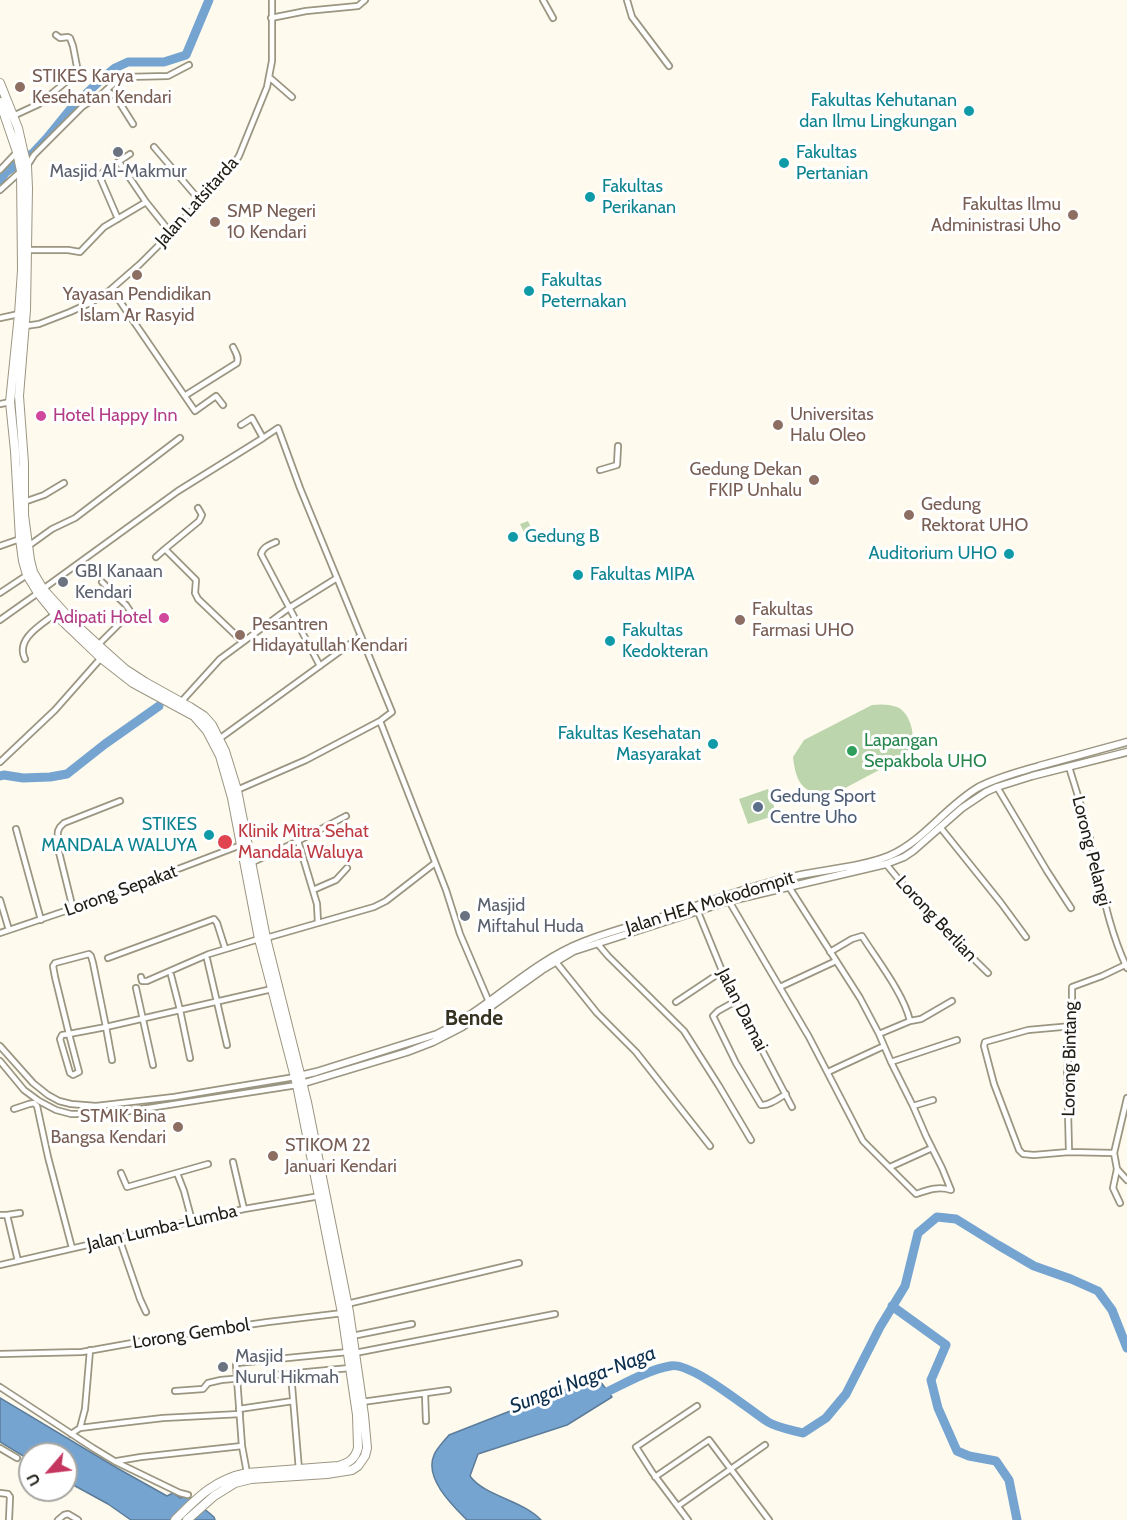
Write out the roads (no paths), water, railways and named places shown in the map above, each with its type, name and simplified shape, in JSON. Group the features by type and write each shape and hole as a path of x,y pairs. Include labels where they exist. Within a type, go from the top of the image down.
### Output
{"highway":[{"path":"0,83 13,116 25,188 28,250 19,411 24,463 27,547 33,572 40,591 55,614 136,676 204,717 212,726 230,766 237,790 241,845 263,938"},
{"path":"0,102 20,151"},
{"path":"25,188 19,314 22,326 10,402 20,539 27,575 101,658 133,683 180,704 200,722 214,742 239,815 251,863 272,989 299,1080"},
{"path":"187,1520 222,1490 236,1483 346,1464 357,1454 358,1448 357,1415 350,1368 352,1336 299,1080 265,949"},
{"path":"175,1520 199,1496 225,1478 247,1473 344,1472 352,1470 362,1462 367,1448 362,1402 351,1352 346,1309"}],"street":[{"name":"Jalan Latsitarda","path":"22,326 39,324 70,312 110,291 140,264 221,181 239,156 267,87 272,61 272,0"},
{"path":"272,18 306,11 357,6 364,0"},
{"path":"543,0 553,18"},
{"path":"627,0 632,16 669,66"},
{"path":"13,116 39,104 78,72 70,38 60,39 56,35"},
{"path":"0,190 83,106 115,82 126,77 168,76 189,65"},
{"path":"269,77 292,98"},
{"path":"106,90 115,96 133,124"},
{"path":"154,147 201,202"},
{"path":"0,170 20,151"},
{"path":"118,219 99,175 130,154"},
{"path":"119,162 146,202 171,232"},
{"path":"28,250 80,252 99,231 146,202"},
{"path":"110,291 119,300 195,411 216,396 223,405"},
{"path":"0,318 19,314"},
{"path":"186,395 237,363 237,355 233,347"},
{"path":"0,404 10,402"},
{"path":"241,425 252,418 263,438"},
{"path":"0,620 178,491 278,428 300,488 392,710 391,714 380,721 292,766 237,790"},
{"path":"27,547 52,529 75,518 180,438"},
{"path":"600,470 617,465 618,446"},
{"path":"24,502 45,495 64,483"},
{"path":"156,557 199,520 202,515 198,508"},
{"path":"0,546 20,539"},
{"path":"276,542 265,547 261,554 320,666"},
{"path":"165,549 196,580 195,593 198,599 243,642"},
{"path":"0,593 27,575"},
{"path":"180,704 220,659 289,608 337,578"},
{"path":"98,645 130,611 102,582"},
{"path":"25,659 22,647 25,641 36,628 55,614"},
{"path":"219,739 361,636"},
{"path":"0,762 55,710 101,658"},
{"path":"380,721 446,890 460,934 489,1002"},
{"name":"Jalan HEA Mokodompit","path":"299,1080 419,1044 462,1027 542,970 574,951 728,895 785,879 885,857 902,850 953,806 981,786 1018,772 1127,742"},
{"name":"Jalan HEA Mokodompit","path":"419,1044 454,1026 553,955 585,940 698,912 729,901 885,864 904,857 971,802 997,787 1127,752"},
{"path":"1053,762 1054,771"},
{"name":"Lorong Pelangi","path":"1069,767 1110,924 1126,967"},
{"path":"997,787 1071,908"},
{"path":"73,909 57,844 60,827 64,823 120,801"},
{"path":"251,863 346,816"},
{"path":"935,822 1026,937"},
{"path":"16,830 41,920"},
{"path":"298,841 317,904 318,923"},
{"name":"Lorong Sepakat","path":"0,933 73,909 241,845"},
{"path":"141,977 142,981 152,980 225,948 378,906 435,863"},
{"name":"Lorong Berlian","path":"885,864 923,909 988,973"},
{"path":"313,890 336,880 347,868"},
{"path":"729,901 828,1072 863,1141 916,1194 938,1188 951,1190 914,1106 860,998 785,879"},
{"path":"0,900 9,930"},
{"name":"Jalan Damai","path":"698,912 722,972 792,1107"},
{"path":"108,958 214,919 218,923 225,948"},
{"path":"830,952 862,936 888,976 910,1021"},
{"path":"597,943 684,1031 751,1140"},
{"path":"112,1060 106,1027 93,963 90,955 55,963 53,966 55,977 69,1034 79,1071 73,1075 70,1073 60,1039 62,1035 69,1034 106,1027 143,1019 272,989"},
{"path":"207,959 227,1045"},
{"path":"780,987 836,961"},
{"path":"556,962 597,1013 636,1052 710,1146"},
{"name":"Lorong Bintang","path":"1069,1152 1067,1070 1072,1026 1072,987 1126,967"},
{"path":"676,1002 722,972"},
{"path":"171,975 190,1058"},
{"path":"136,988 153,1065"},
{"path":"736,1001 713,1016 736,1063 761,1105 786,1094"},
{"path":"879,1034 910,1021 921,1019 952,1001"},
{"path":"1072,1026 1028,1030 985,1042 984,1046 994,1084 1019,1150 1023,1154 1114,1153"},
{"path":"891,1062 957,1040"},
{"path":"0,1046 33,1083 48,1095 71,1104 96,1106 299,1080"},
{"path":"828,1072 884,1046"},
{"path":"0,1062 24,1090 39,1101 56,1110 71,1114 110,1114 299,1080"},
{"path":"1120,1203 1113,1188 1117,1169 1114,1153 1127,1098"},
{"path":"914,1106 933,1100"},
{"path":"14,1109 34,1103 37,1106 72,1248"},
{"path":"890,1167 933,1148"},
{"path":"233,1162 244,1209"},
{"path":"121,1173 127,1187 208,1164"},
{"path":"1117,1169 1127,1180"},
{"path":"177,1173 192,1221"},
{"name":"Jalan Lumba-Lumba","path":"0,1265 244,1209 322,1195"},
{"path":"0,1215 20,1213"},
{"path":"7,1215 18,1261"},
{"path":"119,1238 146,1312"},
{"name":"Lorong Gembol","path":"0,1354 82,1352 346,1309 519,1263"},
{"path":"247,1473 242,1446 235,1367 237,1363 351,1352 555,1314"},
{"path":"352,1336 412,1324"},
{"path":"80,1428 85,1409 90,1350"},
{"path":"175,1390 203,1389 208,1383 236,1378 350,1368"},
{"path":"291,1374 299,1472"},
{"path":"0,1387 116,1462 188,1495"},
{"path":"362,1402 448,1390"},
{"path":"424,1394 426,1421"},
{"path":"72,1434 80,1428 239,1411 293,1401"},
{"path":"688,1520 655,1477 636,1446 697,1406"},
{"path":"655,1477 709,1440 769,1520"},
{"path":"678,1506 765,1445"},
{"path":"116,1462 141,1457 242,1446"},
{"path":"0,1457 1,1448 17,1458"},
{"path":"0,1493 8,1494 10,1497 9,1520"},
{"path":"58,1520 68,1514 78,1520"}],"water":[{"path":"597,1377 612,1397 567,1425 478,1454 470,1476 476,1483 533,1513 541,1520 467,1520 454,1507 436,1482 432,1464 434,1455 449,1435"},
{"path":"0,1398 74,1442 18,1442 18,1453 0,1442"},
{"path":"78,1445 167,1496 173,1493 180,1498 189,1496 215,1520 131,1520 78,1488"}],"waterway":[{"path":"0,180 6,172 33,153 73,106 115,68 128,62 164,62 186,55 209,0"},
{"path":"0,776 23,778 67,774 159,706"},
{"name":"Sungai Naga-Naga","path":"598,1396 651,1371 679,1366 705,1378 768,1422 803,1433 826,1418 846,1394 880,1327 905,1286 918,1233 937,1217 956,1219 1034,1266 1098,1291 1112,1310 1127,1348"},
{"path":"892,1306 946,1345 931,1380 938,1408 957,1451 969,1456 996,1461 1009,1480 1017,1520"}],"place":[{"name":"STIKES Karya Kesehatan Kendari","path":"20,87"},
{"name":"Fakultas Kehutanan dan Ilmu Lingkungan","path":"969,111"},
{"name":"Masjid Al-Makmur","path":"118,152"},
{"name":"Fakultas Pertanian","path":"784,163"},
{"name":"Fakultas Perikanan","path":"590,197"},
{"name":"Fakultas Ilmu Administrasi Uho","path":"1073,215"},
{"name":"SMP Negeri 10 Kendari","path":"215,222"},
{"name":"Yayasan Pendidikan Islam Ar Rasyid","path":"137,275"},
{"name":"Fakultas Peternakan","path":"529,291"},
{"name":"Hotel Happy Inn","path":"41,416"},
{"name":"Universitas Halu Oleo","path":"778,425"},
{"name":"Gedung Dekan FKIP Unhalu","path":"814,480"},
{"name":"Gedung Rektorat UHO","path":"909,515"},
{"name":"Gedung B","path":"513,537"},
{"name":"Auditorium UHO","path":"1009,554"},
{"name":"Fakultas MIPA","path":"578,575"},
{"name":"GBI Kanaan Kendari","path":"63,582"},
{"name":"Adipati Hotel","path":"164,618"},
{"name":"Fakultas Farmasi UHO","path":"740,620"},
{"name":"Pesantren Hidayatullah Kendari","path":"240,635"},
{"name":"Fakultas Kedokteran","path":"610,641"},
{"name":"Fakultas Kesehatan Masyarakat","path":"713,744"},
{"name":"Lapangan Sepakbola UHO","path":"852,751"},
{"name":"Gedung Sport Centre Uho","path":"758,807"},
{"name":"STIKES MANDALA WALUYA","path":"209,835"},
{"name":"Klinik Mitra Sehat Mandala Waluya","path":"225,842"},
{"name":"Masjid Miftahul Huda","path":"465,916"},
{"name":"STMIK Bina Bangsa Kendari","path":"178,1127"},
{"name":"STIKOM 22 Januari Kendari","path":"273,1156"},
{"name":"Masjid Nurul Hikmah","path":"223,1367"}],"district":[{"name":"Bende","path":"474,1019"}]}
